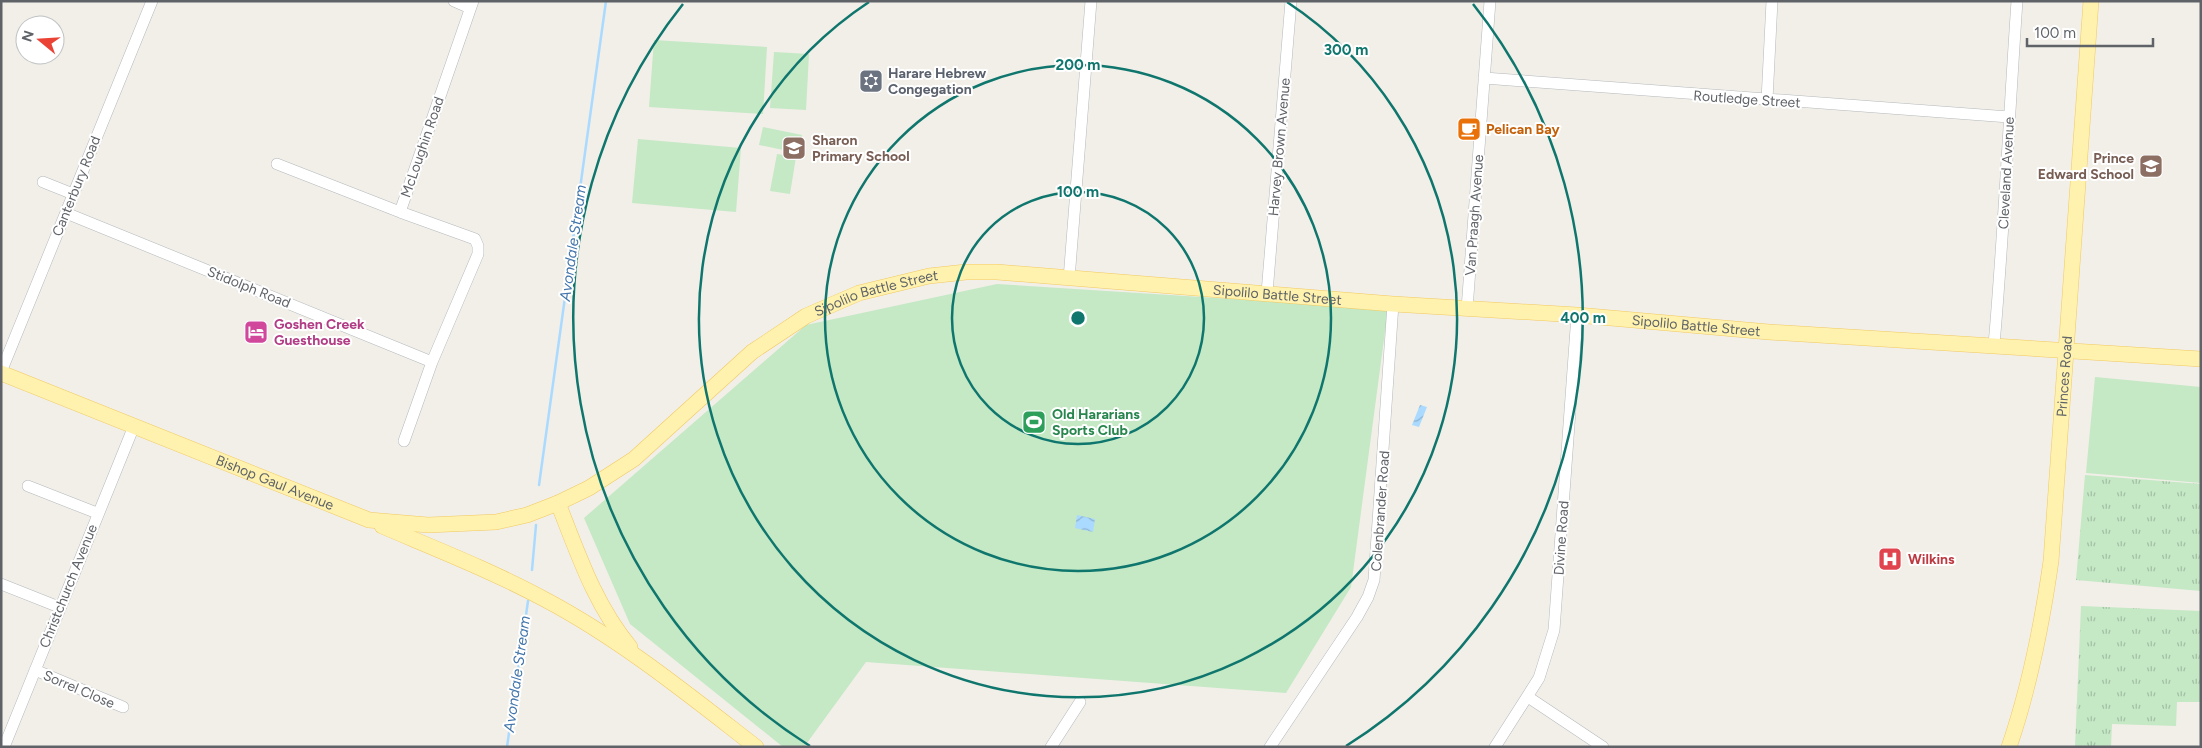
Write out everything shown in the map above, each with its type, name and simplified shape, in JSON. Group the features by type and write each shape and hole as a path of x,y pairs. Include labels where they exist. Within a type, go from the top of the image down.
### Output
{"main road":[{"name":"Princes Road","path":"2009,747 2037,645 2051,561 2091,1"},
{"name":"Sipolilo Battle Street","path":"558,503 589,488 634,459 752,352 780,332 834,302 859,293 911,280 966,272 996,272 1069,280 1267,293 1393,304 1577,315 1761,331 2201,359"},
{"name":"Bishop Gaul Avenue","path":"1,373 369,520 428,525 478,523 526,515 558,503"},
{"path":"558,503 598,601 620,636 642,660"},
{"path":"369,520 489,572 546,600 642,660 756,747"}],"street":[{"name":"Canterbury Road","path":"1,373 152,1"},
{"path":"454,1 472,4"},
{"path":"1069,280 1091,1"},
{"name":"Harvey Brown Avenue","path":"1267,293 1291,1"},
{"name":"Van Praagh Avenue","path":"1467,309 1490,1"},
{"path":"1767,100 1772,1"},
{"name":"Cleveland Avenue","path":"1994,345 2006,199 2009,117 2017,1"},
{"name":"McLoughin Road","path":"404,441 432,362 478,254 478,246 475,240 400,212 472,4"},
{"name":"Routledge Street","path":"1484,78 2009,117"},
{"path":"277,164 400,212"},
{"path":"43,182 74,194"},
{"name":"Stidolph Road","path":"66,213 432,362"},
{"name":"Colenbrander Road","path":"1271,747 1357,617 1368,597 1374,580 1393,304"},
{"name":"Divine Road","path":"1495,747 1528,697 1546,661 1554,630 1577,315"},
{"name":"Christchurch Avenue","path":"4,747 97,513 134,426"},
{"path":"28,486 97,513"},
{"path":"1,584 59,607"},
{"name":"Sorrel Close","path":"35,670 123,707"},
{"path":"1528,697 1603,747"},
{"path":"1051,747 1080,702"}],"green space":[{"path":"654,40 767,47 763,114 649,107"},
{"path":"774,52 809,54 806,110 770,108"},
{"path":"763,127 802,135 798,153 759,145"},
{"path":"638,139 741,148 736,212 632,203"},
{"path":"777,154 796,157 790,194 770,191"},
{"name":"Old Hararians Sports Club","path":"997,284 1388,309 1351,587 1286,693 866,662 804,747 783,747 630,624 584,518 806,325"},
{"path":"2095,377 2201,387 2201,483 2086,473"},
{"path":"2085,475 2201,484 2201,591 2076,580"},
{"path":"2081,606 2201,611 2201,702 2177,702 2176,726 2112,724 2111,747 2075,747"}],"water":[{"path":"1420,405 1427,407 1419,427 1412,425"},
{"path":"1077,515 1095,519 1093,532 1075,528"}],"waterway":[{"name":"Avondale Stream","path":"539,485 606,1"},
{"name":"Avondale Stream","path":"532,570 536,525"},
{"name":"Avondale Stream","path":"507,747 528,601"}],"place":[{"name":"Harare Hebrew Congegation","path":"871,81"},
{"name":"Pelican Bay","path":"1469,129"},
{"name":"Sharon Primary School","path":"794,148"},
{"name":"Prince Edward School","path":"2151,166"},
{"name":"Goshen Creek Guesthouse","path":"256,332"},
{"name":"Old Hararians Sports Club","path":"1034,422"},
{"name":"Wilkins","path":"1890,559"}]}
